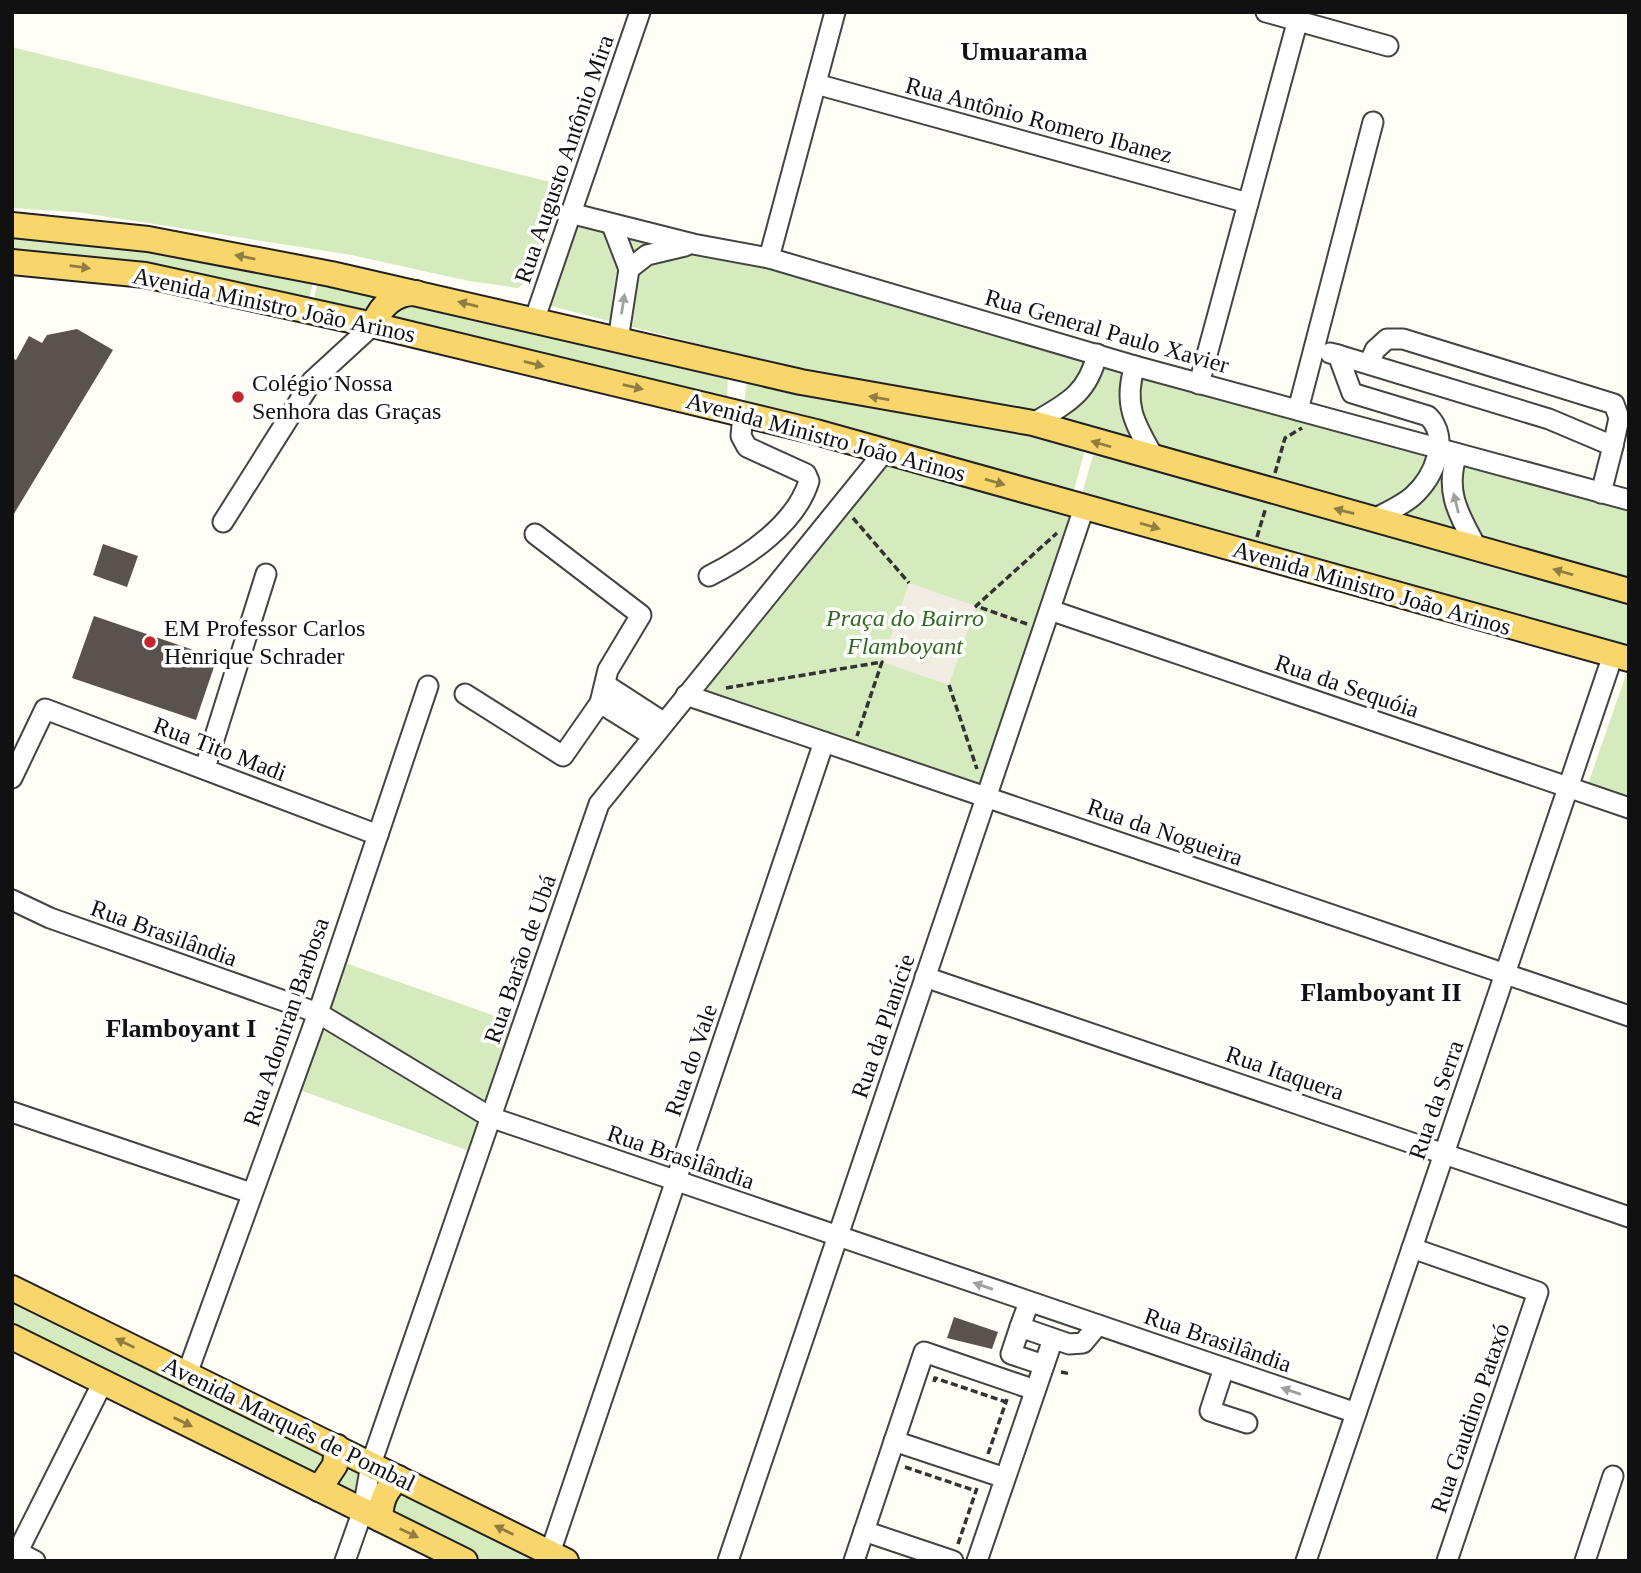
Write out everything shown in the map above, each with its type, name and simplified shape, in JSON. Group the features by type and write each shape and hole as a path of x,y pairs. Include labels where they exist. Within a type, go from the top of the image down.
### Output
{"main road":[{"name":"Avenida Ministro João Arinos","path":"12,225 148,239 424,293 534,321 866,396 1033,424 1629,591"},
{"name":"Avenida Ministro João Arinos","path":"12,262 145,275 373,325 743,414 886,451 1621,657"},
{"path":"373,325 379,310 391,299 408,293 424,293"},
{"path":"566,372 583,373 599,367 611,355 618,340"},
{"name":"Avenida Marquês de Pombal","path":"12,1288 558,1557"},
{"name":"Avenida Marquês de Pombal","path":"12,1338 465,1561"},
{"path":"319,1489 335,1465 337,1447"},
{"path":"372,1515 386,1490 398,1478"}],"street":[{"name":"Rua Augusto Antônio Mira","path":"534,321 640,12"},
{"path":"769,258 835,12"},
{"path":"1266,12 1299,17 1388,46"},
{"path":"1199,384 1299,17"},
{"name":"Rua Antônio Romero Ibanez","path":"816,84 1248,203"},
{"path":"1298,410 1373,122"},
{"name":"Rua General Paulo Xavier","path":"570,213 693,244 769,258 1135,366 1629,500"},
{"path":"612,225 629,269 618,340"},
{"path":"629,269 647,255 693,244"},
{"path":"223,522 312,381 373,325"},
{"path":"1369,364 1375,350 1387,340 1403,339 1614,404 1619,418 1601,493"},
{"path":"1314,348 1549,419 1613,446"},
{"path":"1033,424 1071,401 1093,374 1097,354"},
{"path":"1338,355 1352,393 1428,416 1436,424 1448,451 1455,508 1477,548"},
{"path":"1135,366 1129,386 1133,421 1156,459"},
{"path":"709,576 736,563 779,526 805,493 809,481 806,474 747,447 741,436 743,414"},
{"name":"Rua Barão de Ubá","path":"345,1561 372,1515 372,1464 599,804 886,451"},
{"path":"1374,519 1413,496 1448,451"},
{"name":"Rua da Planície","path":"728,1561 1084,508"},
{"path":"465,694 563,756 603,694 608,670 641,615 535,534"},
{"path":"205,768 266,574"},
{"name":"Rua da Sequóia","path":"1046,620 1629,808"},
{"name":"Rua da Serra","path":"1306,1561 1568,787 1621,657"},
{"name":"Rua Adoniran Barbosa","path":"187,1374 318,1013 428,686"},
{"path":"603,694 658,729"},
{"name":"Rua da Nogueira","path":"686,695 1629,1016"},
{"name":"Rua Tito Madi","path":"12,778 45,709 378,835"},
{"name":"Rua do Vale","path":"558,1557 675,1182 824,742"},
{"name":"Rua Brasilândia","path":"12,900 50,918 318,1013 490,1116 675,1182 1356,1413"},
{"name":"Rua Itaquera","path":"926,976 1629,1217"},
{"path":"12,1112 251,1192"},
{"name":"Rua Gaudino Pataxó","path":"1412,1248 1538,1292 1447,1561"},
{"path":"1029,1301 1011,1354 1044,1365"},
{"path":"1020,1327 1075,1346 1090,1338 1098,1325"},
{"path":"977,1561 1005,1478 1030,1388 1044,1365 1052,1339"},
{"path":"854,1561 924,1352 1030,1388"},
{"path":"1224,1368 1210,1410 1247,1423"},
{"path":"35,1561 14,1554 103,1382"},
{"path":"894,1441 982,1460 1005,1478"},
{"path":"1585,1561 1613,1476"},
{"path":"864,1531 954,1555"}],"path":[{"path":"842,505 908,583"},
{"path":"1046,620 976,606 1084,508"},
{"path":"725,688 882,662 851,751"},
{"path":"950,685 986,797"},
{"path":"931,1390 935,1378 1006,1402"},
{"path":"954,1555 976,1491 982,1460 1010,1390 1021,1394 1030,1388"},
{"path":"900,1477 903,1466 976,1491"},
{"path":"945,1541 954,1555"}],"green space":[{"path":"12,47 562,185 544,255 529,278 518,288 469,281 351,255 168,226 76,212 12,208"},
{"path":"579,221 774,268 1317,427 1428,453 1629,507 1629,584 547,305"},
{"path":"12,227 315,273 308,304 12,259"},
{"path":"320,275 728,372 727,402 312,306"},
{"path":"748,374 1087,442 1071,501 744,404"},
{"path":"1095,449 1629,602 1629,649 1081,497"},
{"name":"Praça do Bairro Flamboyant","path":"885,451 1084,508 986,797 686,695"},
{"path":"1629,666 1629,801 1587,787"},
{"path":"337,960 512,1022 469,1151 294,1088"},
{"path":"12,1304 536,1561 485,1561 12,1329"}],"shaded area":[{"path":"909,583 976,606 949,685 882,662"}],"building":[{"path":"77,329 113,350 12,517 12,358 16,360 29,336 42,343 47,335"},
{"path":"103,544 138,556 127,587 93,575"},
{"path":"94,616 217,658 196,720 72,678"},
{"path":"954,1317 998,1332 992,1349 947,1338"}],"place":[{"name":"Colégio Nossa Senhora das Graças","path":"238,397"},
{"name":"EM Professor Carlos Henrique Schrader","path":"150,642"}],"district":[{"name":"Umuarama","path":"1024,51"},
{"name":"Flamboyant II","path":"1381,992"},
{"name":"Flamboyant I","path":"181,1028"}]}
